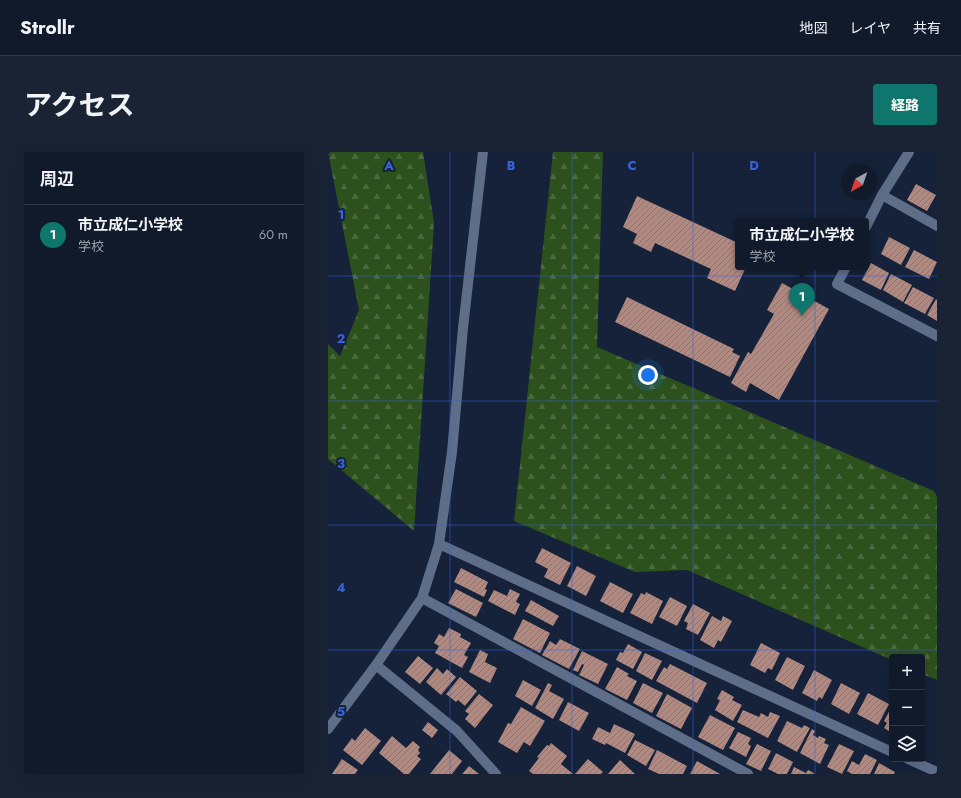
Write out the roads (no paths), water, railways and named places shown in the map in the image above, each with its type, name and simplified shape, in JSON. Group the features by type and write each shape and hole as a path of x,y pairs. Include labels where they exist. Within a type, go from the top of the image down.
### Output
{"street":[{"path":"328,729 376,665 422,598 439,544 452,452 463,328 483,152"},
{"path":"869,221 882,195 909,152"},
{"path":"882,195 937,226"},
{"path":"844,270 837,284 937,336"},
{"path":"439,544 889,751"},
{"path":"422,598 748,774"},
{"path":"376,665 457,731 496,774"},
{"path":"915,762 937,772"}],"place":[{"name":"市立成仁小学校","path":"802,316"}]}
